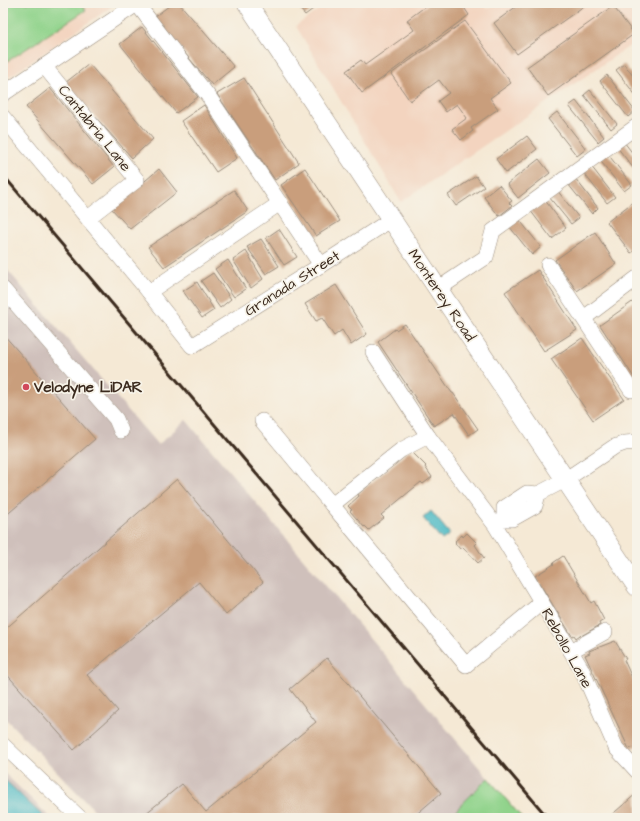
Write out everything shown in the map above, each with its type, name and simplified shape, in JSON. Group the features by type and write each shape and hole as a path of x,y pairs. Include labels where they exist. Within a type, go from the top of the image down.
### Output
{"main road":[{"name":"Monterey Road","path":"251,4 438,289 637,587"}],"street":[{"path":"3,94 137,3 209,97 321,265"},
{"name":"Cantabria Lane","path":"44,66 137,180 88,218"},
{"path":"3,117 149,292 280,203"},
{"path":"438,289 486,257 493,231 637,126"},
{"name":"Granada Street","path":"149,292 192,346 392,219"},
{"path":"548,265 631,390"},
{"path":"584,318 637,278"},
{"path":"3,289 116,419 121,430"},
{"name":"Rebollo Lane","path":"373,352 428,436 500,522 541,603 581,668 616,748 637,771"},
{"path":"262,422 466,665 541,603"},
{"path":"332,505 401,450 428,436"},
{"path":"500,522 504,508 527,493 538,494 565,480 614,447 625,443 637,442"},
{"path":"571,651 605,632"},
{"path":"3,745 80,818"}],"shaded area":[{"path":"3,3 117,3 3,81"},
{"path":"328,3 482,3 487,9 495,3 637,3 637,41 401,202 296,26"},
{"path":"3,265 158,445 186,420 488,778 458,808 451,818 102,818 3,716"},
{"path":"3,772 51,818 3,818"}],"green space":[{"path":"3,3 80,3 86,10 3,64"},
{"path":"488,778 522,818 451,818 458,808"}],"water":[{"path":"431,511 450,534 442,540 423,518"},
{"path":"3,778 45,818 3,818"}],"building":[{"path":"173,3 179,3 234,67 212,85 154,17"},
{"path":"295,3 321,3 305,15"},
{"path":"430,3 461,3 469,15 362,93 346,71 361,60 365,65 414,30 407,20"},
{"path":"521,3 588,3 517,54 494,23"},
{"path":"613,6 634,34 548,96 527,67"},
{"path":"465,21 511,83 490,98 498,109 471,128 473,131 461,140 452,129 467,118 457,104 446,112 438,101 449,93 439,80 410,101 391,74"},
{"path":"142,27 198,97 176,113 120,44"},
{"path":"89,64 153,139 132,158 65,83"},
{"path":"624,64 637,81 637,97 616,70"},
{"path":"607,75 635,111 628,117 600,81"},
{"path":"244,78 299,163 275,180 217,94"},
{"path":"50,88 114,167 93,184 26,107"},
{"path":"590,90 617,124 611,129 584,95"},
{"path":"576,101 604,137 598,142 569,106"},
{"path":"204,105 237,158 216,172 181,121"},
{"path":"557,112 586,149 577,156 548,119"},
{"path":"527,136 537,149 506,173 496,159"},
{"path":"624,142 637,159 637,173 617,147"},
{"path":"607,153 632,185 624,191 599,159"},
{"path":"539,159 550,173 518,198 507,184"},
{"path":"591,166 615,197 607,203 583,172"},
{"path":"305,168 340,221 316,236 281,185"},
{"path":"159,169 177,192 130,229 112,209"},
{"path":"476,176 484,187 456,206 448,195"},
{"path":"575,178 598,208 592,214 568,184"},
{"path":"499,185 512,201 509,203 512,206 499,216 484,197"},
{"path":"234,190 248,211 164,267 148,247"},
{"path":"557,190 579,218 571,224 549,197"},
{"path":"544,199 566,228 552,239 530,210"},
{"path":"637,199 637,249 631,253 607,222"},
{"path":"518,218 541,247 532,255 509,226"},
{"path":"279,229 297,257 284,265 266,238"},
{"path":"595,232 616,264 577,291 555,260"},
{"path":"261,239 279,266 266,274 247,247"},
{"path":"246,251 263,279 251,288 233,260"},
{"path":"228,260 246,289 234,297 215,269"},
{"path":"538,270 577,330 544,351 505,292"},
{"path":"213,273 231,299 220,308 201,281"},
{"path":"197,282 214,310 202,318 183,291"},
{"path":"336,285 367,334 351,345 342,330 334,336 322,318 316,321 305,304"},
{"path":"635,300 637,303 637,382 600,325"},
{"path":"405,324 478,429 469,435 454,413 434,426 378,342 395,329 396,330"},
{"name":"Velodyne LiDAR","path":"3,334 95,439 3,518"},
{"path":"582,338 624,399 593,420 551,359"},
{"path":"410,450 426,466 425,467 432,477 423,484 421,482 381,515 384,518 369,530 365,526 364,527 350,511 352,510 348,506 359,496 358,494"},
{"path":"177,479 263,582 226,615 199,582 87,675 118,711 74,750 3,670 3,631"},
{"path":"467,533 477,543 475,545 484,558 478,563 463,547 460,549 455,543 455,541 462,535 463,537"},
{"path":"563,556 591,603 594,601 604,620 599,623 600,625 576,638 574,635 572,636 535,576 554,564 553,563"},
{"path":"615,641 626,659 624,660 637,689 637,746 629,749 585,655 590,653 589,651"},
{"path":"327,658 441,793 412,818 149,818 145,814 182,784 206,812 316,722 290,689"},
{"path":"637,793 637,818 608,818"}],"railway":[{"path":"3,175 548,818"}],"place":[{"name":"Velodyne LiDAR","path":"26,387"}]}
